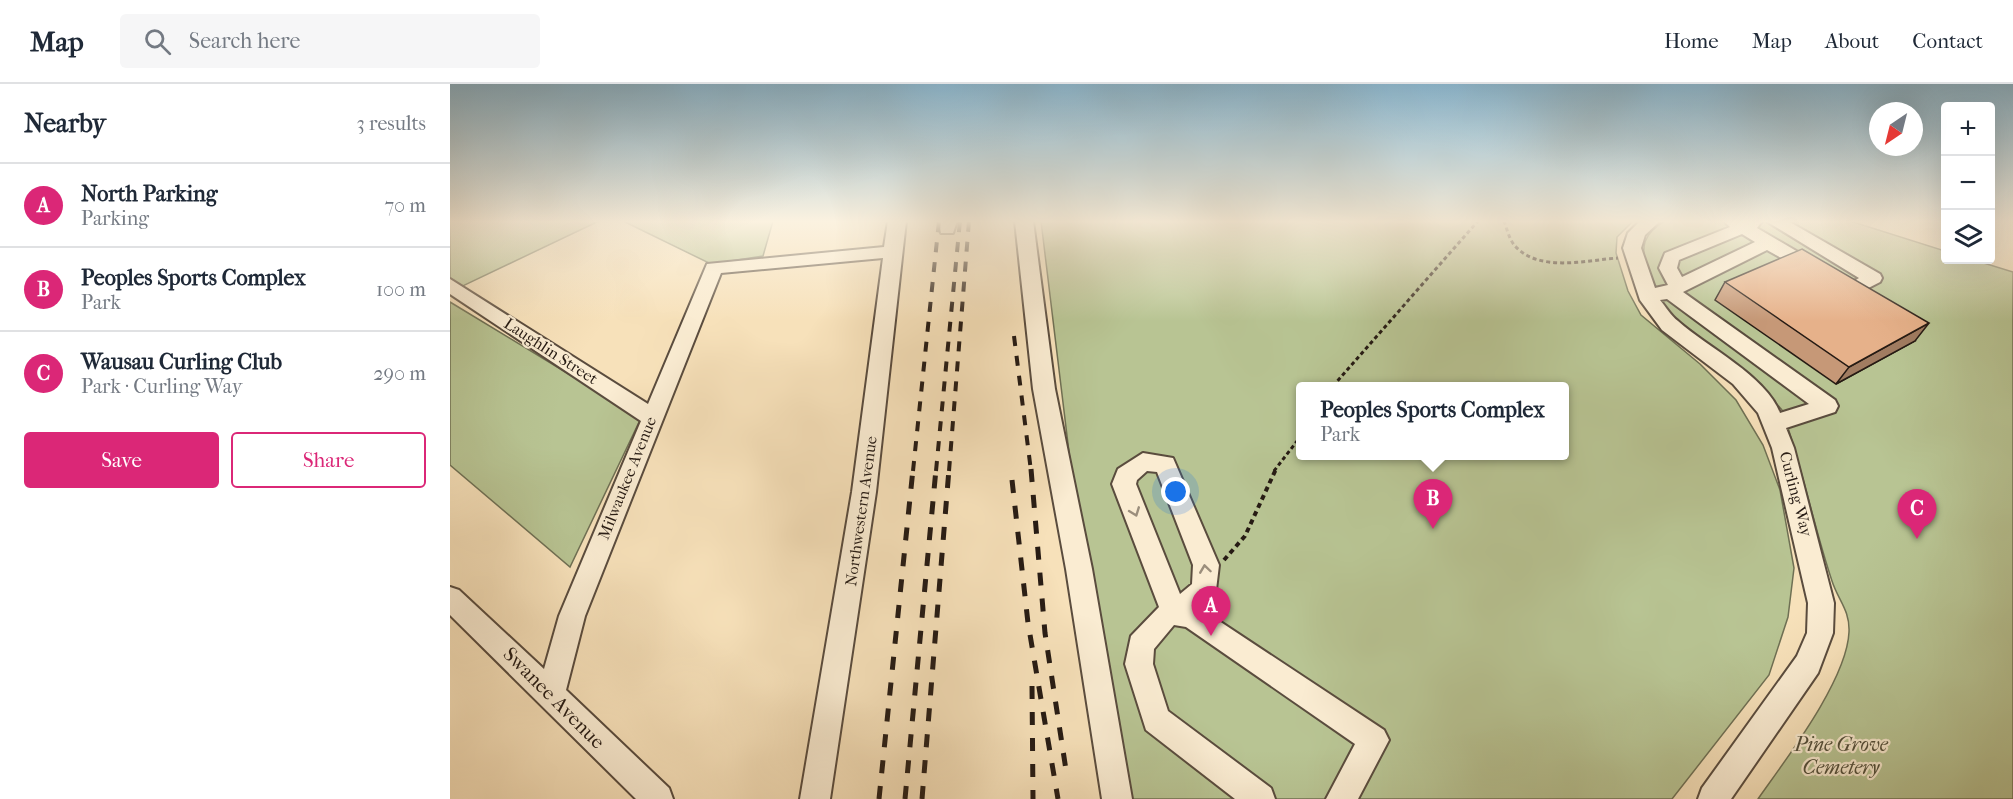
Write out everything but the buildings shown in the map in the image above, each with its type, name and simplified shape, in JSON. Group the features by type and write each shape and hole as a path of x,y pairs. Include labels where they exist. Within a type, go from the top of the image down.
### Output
{"street":[{"name":"Milwaukee Avenue","path":"551,692 572,616 651,417 714,268 866,254"},
{"name":"Northwestern Avenue","path":"815,799 853,572 878,387 892,254"},
{"path":"1028,254 1046,401 1079,568 1117,799"},
{"name":"Curling Way","path":"1634,254 1635,259 1665,291 1657,312 1669,325 1749,387 1775,423 1818,580 1822,610 1820,633 1808,664 1713,799"},
{"path":"1665,291 1671,257 1677,254"},
{"path":"1665,291 1744,254"},
{"path":"1788,254 1851,291 1873,278 1832,254"},
{"name":"Laughlin Street","path":"450,285 651,417"},
{"path":"1665,291 1827,406 1775,423"},
{"path":"1174,612 1124,484 1126,475 1143,462 1164,464 1206,565 1203,590 1197,597 1174,612 1165,617 1141,645 1139,664 1156,720 1260,799"},
{"name":"Swanee Avenue","path":"450,598 551,692 566,712 658,799"},
{"path":"1174,612 1194,618 1374,740 1341,799"}],"path":[{"path":"1337,382 1449,254"},
{"path":"1528,254 1549,261 1635,259"},
{"path":"1206,574 1239,545 1271,475 1296,442"}],"green space":[{"path":"450,254 529,254 450,292"},
{"path":"691,254 763,254 763,256 711,264"},
{"path":"1045,254 1616,254 1628,291 1641,315 1700,364 1736,400 1763,445 1780,490 1794,568 1788,617 1769,675 1672,799 1111,799"},
{"name":"Pine Grove Cemetery","path":"1644,254 1941,254 1941,264 1987,264 2013,272 2013,799 1758,799 1813,719 1838,673 1846,651 1849,632 1848,617 1834,588 1825,560 1796,452 1782,410 1755,384 1680,326 1667,312 1659,297"},
{"path":"450,302 641,418 570,567 450,465"}],"railway":[{"path":"913,471 936,254"},
{"path":"936,471 957,254"},
{"path":"949,471 966,254"},
{"path":"1014,336 1031,471"},
{"path":"879,799 913,469"},
{"path":"905,799 936,469"},
{"path":"922,799 949,469"},
{"path":"1031,469 1045,633 1066,770"},
{"path":"1012,480 1028,623 1058,799"},
{"path":"1032,686 1033,799"}],"place":[{"name":"Peoples Sports Complex","path":"1433,529"},
{"name":"Wausau Curling Club","path":"1917,539"},
{"name":"North Parking","path":"1211,636"}]}
